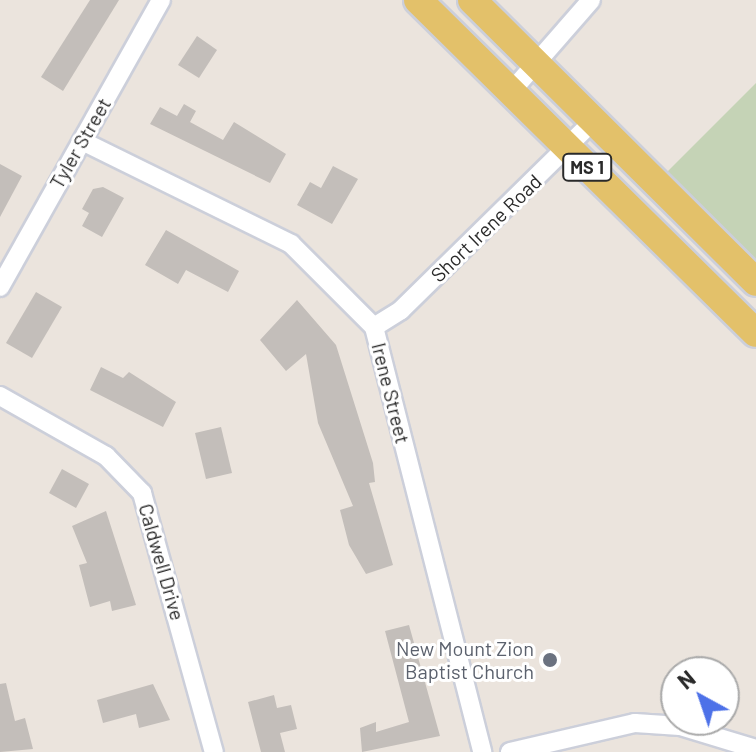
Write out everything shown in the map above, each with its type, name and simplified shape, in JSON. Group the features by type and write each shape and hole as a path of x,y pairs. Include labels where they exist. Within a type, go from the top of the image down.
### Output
{"main road":[{"name":"MS 1","path":"418,0 756,333"},
{"name":"MS 1","path":"472,0 535,66 756,282"}],"street":[{"name":"Tyler Street","path":"0,287 161,0"},
{"path":"510,93 591,0"},
{"name":"Short Irene Road","path":"374,327 401,310 593,121"},
{"name":"Irene Street","path":"82,141 291,244 374,327 482,752"},
{"name":"Caldwell Drive","path":"0,396 106,456 142,493 214,752"},
{"path":"510,752 635,723 680,726 756,749"}],"green space":[{"path":"756,83 756,260 665,174"}],"building":[{"path":"90,0 119,0 63,91 41,77"},
{"path":"197,36 217,50 199,78 178,65"},
{"path":"184,104 196,111 190,122 223,140 234,122 286,154 270,183 150,124 160,107 177,116"},
{"path":"0,164 22,176 0,217"},
{"path":"333,166 358,179 332,224 297,205 310,182 321,188"},
{"path":"103,187 124,198 102,237 82,226 89,213 82,209 93,189"},
{"path":"166,230 239,271 228,292 186,270 178,284 145,265"},
{"path":"36,292 62,307 32,358 6,343"},
{"path":"297,300 336,345 373,463 375,482 369,483 393,565 366,574 349,545 340,510 353,506 318,423 306,354 286,371 260,340"},
{"path":"101,367 123,378 129,372 176,402 163,427 90,390"},
{"path":"221,427 232,473 206,479 195,433"},
{"path":"62,469 89,484 76,508 49,493"},
{"path":"106,511 136,605 112,611 110,601 90,607 79,565 87,563 72,526"},
{"path":"409,625 440,736 362,752 360,728 376,722 376,732 409,722 385,631"},
{"path":"6,683 15,721 25,718 33,749 0,752 0,684"},
{"path":"153,684 170,720 139,728 136,714 103,723 97,700"},
{"path":"274,695 277,708 291,705 297,729 280,733 285,752 261,752 248,702"}],"place":[{"name":"New Mount Zion Baptist Church","path":"550,660"}]}
